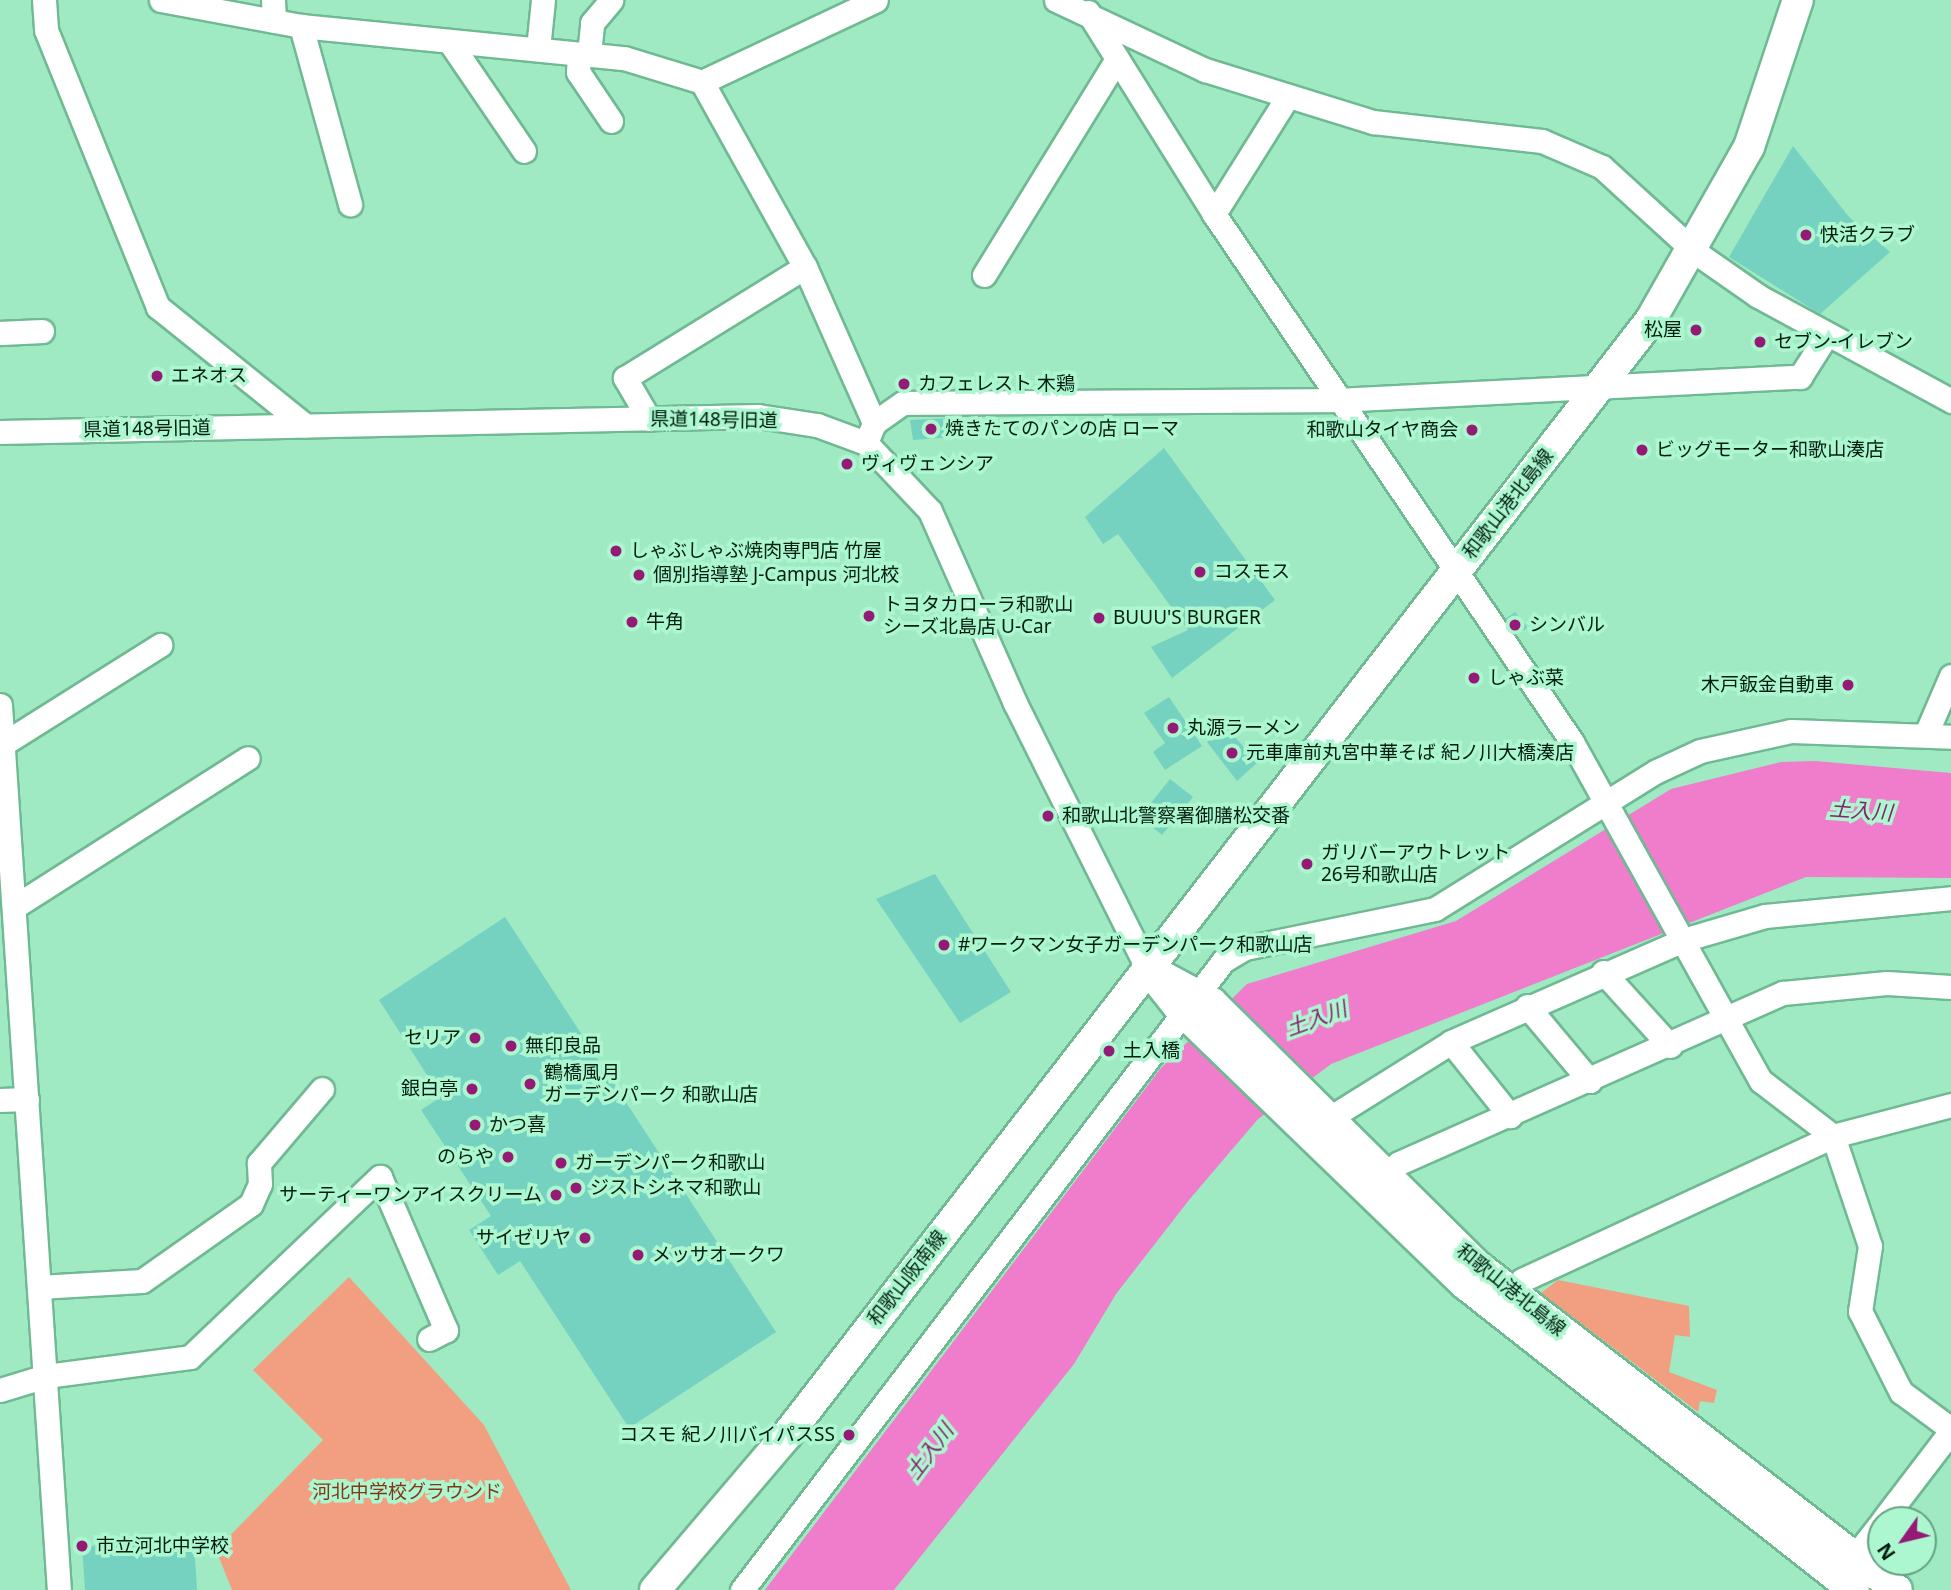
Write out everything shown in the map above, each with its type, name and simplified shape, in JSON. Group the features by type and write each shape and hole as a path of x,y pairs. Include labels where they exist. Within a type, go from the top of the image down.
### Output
{"main road":[{"name":"和歌山港北島線","path":"1798,0 1749,147 1695,252 1599,388 1147,968 1195,1005 1502,1300 1849,1575 1897,1590"},
{"name":"和歌山阪南線","path":"654,1587 787,1434 1147,968"},
{"name":"和歌山港北島線","path":"1299,1107 1328,1119 1385,1175 1502,1300"}],"street":[{"path":"44,0 46,30 158,307 305,425"},
{"path":"161,0 273,11 301,26 584,54 702,82 876,0"},
{"path":"538,50 543,0"},
{"path":"611,0 592,23 578,72 611,121"},
{"path":"1056,0 1088,12 1205,70 1288,96 1374,122 1542,141 1602,167 1695,252 1826,336 1951,401"},
{"path":"1088,12 1214,214 1612,807 1730,1019 1760,1081 1833,1136 1870,1246 1860,1311 1901,1392 1951,1430 1893,1506"},
{"path":"301,26 350,204"},
{"path":"449,41 524,151"},
{"path":"984,275 1117,59"},
{"path":"702,82 805,267 870,433 903,403 1338,400 1800,377 1826,336"},
{"path":"1214,214 1288,96"},
{"path":"649,419 625,378 805,267"},
{"path":"0,333 42,331"},
{"name":"県道148号旧道","path":"0,432 758,416 870,433 930,512 1015,704 1147,968"},
{"path":"3,744 160,645"},
{"path":"1926,734 1951,676"},
{"path":"0,705 14,907 9,969 27,1099 60,1590"},
{"path":"742,1590 1195,1005 1245,948 1444,905 1612,807 1668,766 1747,737 1791,731 1951,737"},
{"path":"14,907 248,758"},
{"path":"1328,1119 1451,1042 1681,935 1765,916 1951,898"},
{"path":"1603,972 1670,1046"},
{"path":"1385,1175 1783,993 1811,989 1951,987"},
{"path":"1527,1006 1590,1081"},
{"path":"1451,1042 1510,1116"},
{"path":"39,1287 142,1281 251,1204 260,1184 259,1163 322,1089"},
{"path":"0,1100 27,1099"},
{"path":"1502,1300 1833,1136 1951,1105"},
{"path":"0,1390 46,1376 190,1357 380,1177 446,1330 429,1339"},
{"path":"1849,1575 1867,1546"}],"green space":[{"name":"河北中学校グラウンド","path":"349,1277 484,1425 571,1590 232,1590 216,1550 323,1440 253,1370"},
{"path":"1558,1280 1689,1306 1690,1337 1675,1335 1669,1372 1717,1390 1714,1403 1700,1401 1698,1412 1541,1293"}],"water":[{"name":"土入川","path":"1815,761 1951,773 1951,878 1806,877 1331,1064 1258,1119 1189,1200 1116,1294 1074,1364 894,1590 765,1590 1161,1068 1247,984 1456,921 1671,789 1781,762"}],"building":[{"name":"快活クラブ","path":"1793,146 1849,217 1890,252 1820,314 1729,257"},
{"name":"焼きたてのパンの店 ローマ","path":"950,418 953,437 913,440 910,420"},
{"name":"コスモス","path":"1164,448 1275,600 1172,678 1151,647 1188,630 1118,534 1103,544 1085,517"},
{"name":"シンバル","path":"1515,612 1528,628 1516,634 1505,619"},
{"name":"丸源ラーメン","path":"1169,697 1202,746 1165,770 1153,752 1165,743 1144,713"},
{"name":"元車庫前丸宮中華そば 紀ノ川大橋湊店","path":"1226,726 1257,763 1237,781 1207,742"},
{"path":"1170,779 1193,797 1162,835 1140,817"},
{"name":"#ワークマン女子ガーデンパーク和歌山店","path":"935,874 1011,992 960,1023 876,899"},
{"name":"ガーデンパーク和歌山","path":"505,917 776,1332 629,1428 520,1261 498,1275 469,1230 491,1216 421,1110 441,1097 379,1000"},
{"path":"194,1543 197,1590 85,1590 82,1546"}],"place":[{"name":"快活クラブ","path":"1806,235"},
{"name":"松屋","path":"1696,330"},
{"name":"セブン-イレブン","path":"1760,342"},
{"name":"エネオス","path":"157,376"},
{"name":"カフェレスト 木鶏","path":"904,384"},
{"name":"焼きたてのパンの店 ローマ","path":"931,429"},
{"name":"和歌山タイヤ商会","path":"1472,430"},
{"name":"ビッグモーター和歌山湊店","path":"1642,450"},
{"name":"ヴィヴェンシア","path":"847,464"},
{"name":"しゃぶしゃぶ焼肉専門店 竹屋","path":"616,551"},
{"name":"コスモス","path":"1200,572"},
{"name":"個別指導塾 J-Campus 河北校","path":"639,575"},
{"name":"トヨタカローラ和歌山 シーズ北島店 U-Car","path":"869,616"},
{"name":"BUUU'S BURGER","path":"1099,618"},
{"name":"牛角","path":"632,622"},
{"name":"シンバル","path":"1515,625"},
{"name":"しゃぶ菜","path":"1474,678"},
{"name":"木戸鈑金自動車","path":"1848,685"},
{"name":"丸源ラーメン","path":"1173,728"},
{"name":"元車庫前丸宮中華そば 紀ノ川大橋湊店","path":"1232,753"},
{"name":"和歌山北警察署御膳松交番","path":"1048,816"},
{"name":"ガリバーアウトレット 26号和歌山店","path":"1307,864"},
{"name":"#ワークマン女子ガーデンパーク和歌山店","path":"944,945"},
{"name":"セリア","path":"475,1038"},
{"name":"無印良品","path":"511,1046"},
{"name":"土入橋","path":"1109,1051"},
{"name":"鶴橋風月 ガーデンパーク 和歌山店","path":"530,1084"},
{"name":"銀白亭","path":"472,1089"},
{"name":"かつ喜","path":"475,1125"},
{"name":"のらや","path":"508,1157"},
{"name":"ガーデンパーク和歌山","path":"561,1163"},
{"name":"ジストシネマ和歌山","path":"576,1188"},
{"name":"サーティーワンアイスクリーム","path":"556,1195"},
{"name":"サイゼリヤ","path":"585,1238"},
{"name":"メッサオークワ","path":"638,1255"},
{"name":"コスモ 紀ノ川バイパスSS","path":"849,1435"},
{"name":"市立河北中学校","path":"82,1546"}]}
